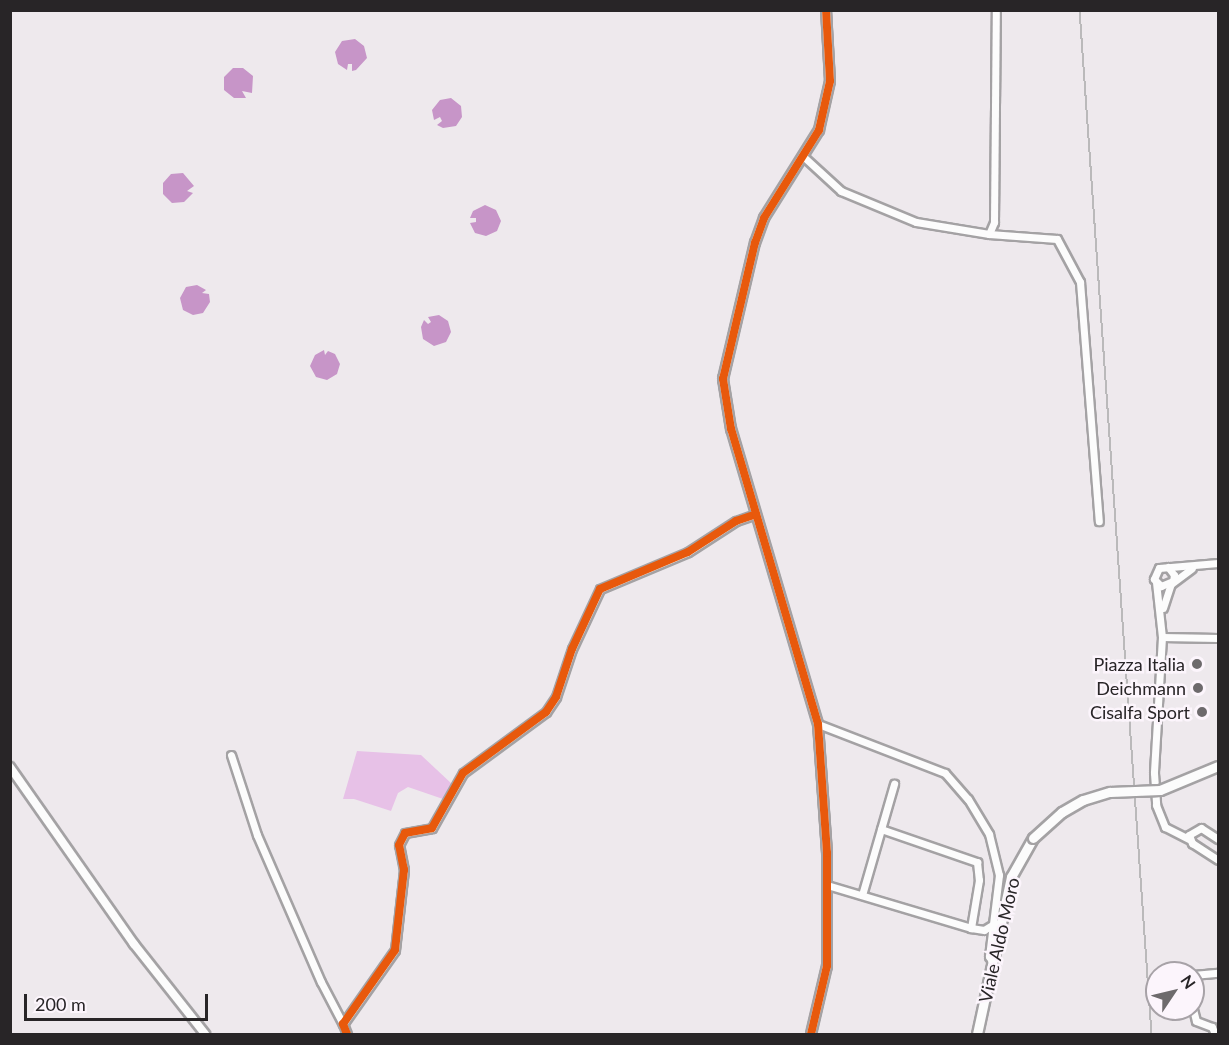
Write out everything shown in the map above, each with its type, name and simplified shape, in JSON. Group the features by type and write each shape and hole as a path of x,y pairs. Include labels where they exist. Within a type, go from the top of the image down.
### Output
{"main road":[{"name":"Viale Aldo Moro","path":"977,1035 1011,877 1033,838 1062,812 1083,800 1110,792 1160,790 1218,766"}],"street":[{"path":"811,1035 825,981 827,885 818,724 724,404 725,356 764,218 805,158 819,130 828,101 830,71 826,10"},
{"path":"989,234 994,222 996,10"},
{"path":"805,158 841,191 916,222 989,234 1057,239 1080,282 1099,521"},
{"path":"343,1024 395,950 404,870 399,845 405,833 432,828 463,773 546,712 556,697 572,649 600,589 688,552 736,521 756,514"},
{"path":"1218,563 1156,570 1162,613 1162,637 1154,773 1156,805 1165,827 1190,840 1218,860"},
{"path":"1156,582 1161,586 1171,584 1195,566"},
{"path":"1162,613 1174,574 1168,567"},
{"path":"1162,637 1218,638"},
{"path":"818,724 945,773 968,799 996,852 1000,894 991,946 992,963"},
{"path":"231,755 258,835 321,982 347,1035"},
{"path":"10,767 134,944 205,1035"},
{"path":"862,895 894,784"},
{"path":"1190,840 1191,832 1198,828 1218,839"},
{"path":"881,829 977,862 979,880 971,928"},
{"path":"827,885 971,928 984,930 995,923"},
{"path":"971,928 984,935 991,946"},
{"path":"1196,1021 1203,1026 1212,1027 1215,1035"}],"shaded area":[{"path":"355,39 364,46 367,58 356,70 352,71 352,64 348,64 347,70 338,64 335,52 342,41"},
{"path":"233,68 243,68 253,76 252,93 242,91 246,98 234,98 224,90 224,77"},
{"path":"451,98 461,106 462,117 456,126 443,128 437,125 442,121 440,117 434,120 432,110 440,100"},
{"path":"183,173 194,186 187,191 193,193 184,202 172,203 163,194 163,183 171,174"},
{"path":"485,205 496,210 501,221 497,231 486,236 475,233 470,223 476,222 476,218 470,218 473,211"},
{"path":"197,285 206,290 202,293 209,294 210,302 203,313 193,315 183,310 180,298 186,287"},
{"path":"439,315 448,321 451,332 446,342 434,346 423,339 421,327 424,320 428,324 431,322 428,317"},
{"path":"324,350 325,355 328,351 335,354 340,364 337,374 327,380 316,377 310,366 315,355"},
{"path":"357,751 421,755 452,784 443,799 408,787 398,793 391,811 354,799 343,799"}],"railway":[{"path":"1080,10 1152,1034"}],"cycle path":[{"path":"811,1034 827,966 827,853 818,724 731,429 723,379 755,243 764,218 819,130 830,81 826,10"},
{"path":"347,1034 343,1024 395,950 404,870 399,845 405,833 432,828 463,773 546,712 556,697 572,649 600,589 688,552 736,521 756,514"}],"place":[{"name":"Piazza Italia","path":"1197,664"},
{"name":"Deichmann","path":"1198,688"},
{"name":"Cisalfa Sport","path":"1202,712"}]}
